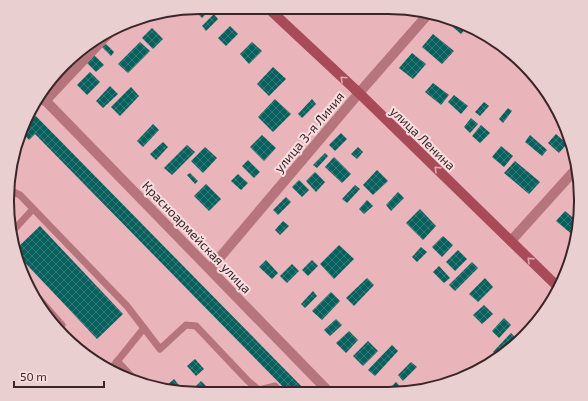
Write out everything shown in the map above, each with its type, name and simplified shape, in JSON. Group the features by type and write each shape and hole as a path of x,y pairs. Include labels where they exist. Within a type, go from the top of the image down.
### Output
{"main road":[{"name":"улица Ленина","path":"274,14 555,284"}],"street":[{"name":"улица 3-я Линия","path":"210,269 425,18"},
{"name":"Красноармейская улица","path":"49,92 96,46"},
{"name":"Красноармейская улица","path":"44,99 324,387"},
{"path":"511,241 572,174"}],"lane":[{"path":"14,192 20,195 127,306 160,349 186,325 196,326 253,387"},
{"path":"16,226 33,209"},
{"path":"58,320 62,325"},
{"path":"114,366 144,328"},
{"path":"117,361 128,373"}],"building":[{"path":"198,14 206,14 202,18"},
{"path":"214,14 218,19 206,31 202,26"},
{"path":"451,25 464,30 461,34"},
{"path":"230,26 238,34 226,46 218,38"},
{"path":"152,28 163,39 153,49 142,38"},
{"path":"433,34 454,51 442,64 422,47"},
{"path":"140,42 150,51 128,73 118,64"},
{"path":"252,42 262,51 249,64 240,54"},
{"path":"106,44 114,52 111,56 102,47"},
{"path":"412,53 426,64 413,79 399,68"},
{"path":"94,55 104,65 96,72 87,63"},
{"path":"273,67 286,79 269,96 257,84"},
{"path":"90,72 100,82 87,95 77,85"},
{"path":"433,83 449,95 441,105 425,92"},
{"path":"110,86 118,94 103,108 96,101"},
{"path":"131,87 139,96 120,116 111,107"},
{"path":"454,95 468,106 461,114 448,102"},
{"path":"275,99 291,114 273,132 258,117"},
{"path":"312,99 316,104 302,118 298,114"},
{"path":"484,102 489,106 480,116 475,112"},
{"path":"508,108 512,111 503,123 499,119"},
{"path":"35,115 302,387 283,387 35,134 29,140 26,136"},
{"path":"471,118 478,124 470,133 464,127"},
{"path":"153,124 159,130 143,147 137,141"},
{"path":"481,125 490,133 480,143 472,136"},
{"path":"341,133 347,139 335,151 329,145"},
{"path":"556,134 564,141 566,146 559,153 548,143"},
{"path":"262,135 276,148 264,161 250,147"},
{"path":"530,135 547,150 542,156 525,142"},
{"path":"163,142 168,147 156,160 150,154"},
{"path":"187,145 195,152 172,175 164,168"},
{"path":"501,146 513,156 504,167 492,157"},
{"path":"205,147 217,158 203,173 191,161"},
{"path":"358,147 363,152 357,159 351,154"},
{"path":"325,153 328,156 317,168 313,165"},
{"path":"334,157 351,174 342,183 325,167"},
{"path":"248,160 260,172 254,178 242,166"},
{"path":"515,161 540,182 529,194 504,173"},
{"path":"377,170 388,181 373,195 363,185"},
{"path":"315,172 325,182 316,192 306,181"},
{"path":"190,173 198,181 195,184 187,175"},
{"path":"238,174 248,183 241,190 231,181"},
{"path":"299,180 309,190 302,197 292,187"},
{"path":"206,184 221,199 209,211 194,196"},
{"path":"355,185 360,189 347,203 342,199"},
{"path":"398,192 404,198 391,211 386,205"},
{"path":"286,197 291,202 278,215 273,210"},
{"path":"367,200 373,206 364,214 359,209"},
{"path":"420,209 436,226 423,240 406,223"},
{"path":"565,211 573,218 571,233 556,221"},
{"path":"283,221 289,226 280,235 275,230"},
{"path":"40,226 123,314 97,339 25,262 19,246"},
{"path":"443,236 453,245 442,257 432,247"},
{"path":"339,245 354,259 334,279 320,264"},
{"path":"421,247 427,252 417,262 412,257"},
{"path":"458,250 467,259 455,271 446,262"},
{"path":"266,260 278,273 272,279 259,267"},
{"path":"312,260 318,266 308,276 302,270"},
{"path":"472,262 478,268 455,291 449,285"},
{"path":"292,264 299,271 287,283 280,276"},
{"path":"439,266 450,278 444,283 433,272"},
{"path":"367,278 374,285 354,306 346,298"},
{"path":"485,278 493,287 478,302 469,294"},
{"path":"313,291 317,296 305,308 301,304"},
{"path":"331,292 340,301 322,320 312,311"},
{"path":"484,305 493,314 482,324 473,315"},
{"path":"504,318 511,325 499,338 492,331"},
{"path":"336,319 342,325 330,336 324,330"},
{"path":"349,331 358,340 346,353 336,343"},
{"path":"511,333 514,336 495,353 493,352"},
{"path":"368,341 378,351 363,366 353,356"},
{"path":"392,345 398,351 375,376 368,370"},
{"path":"195,359 204,369 196,376 187,366"},
{"path":"411,362 417,367 403,381 398,375"},
{"path":"174,379 179,386 176,385 169,384"},
{"path":"201,381 207,387 200,387 195,387"},
{"path":"396,382 400,387 400,387 391,387"}]}
